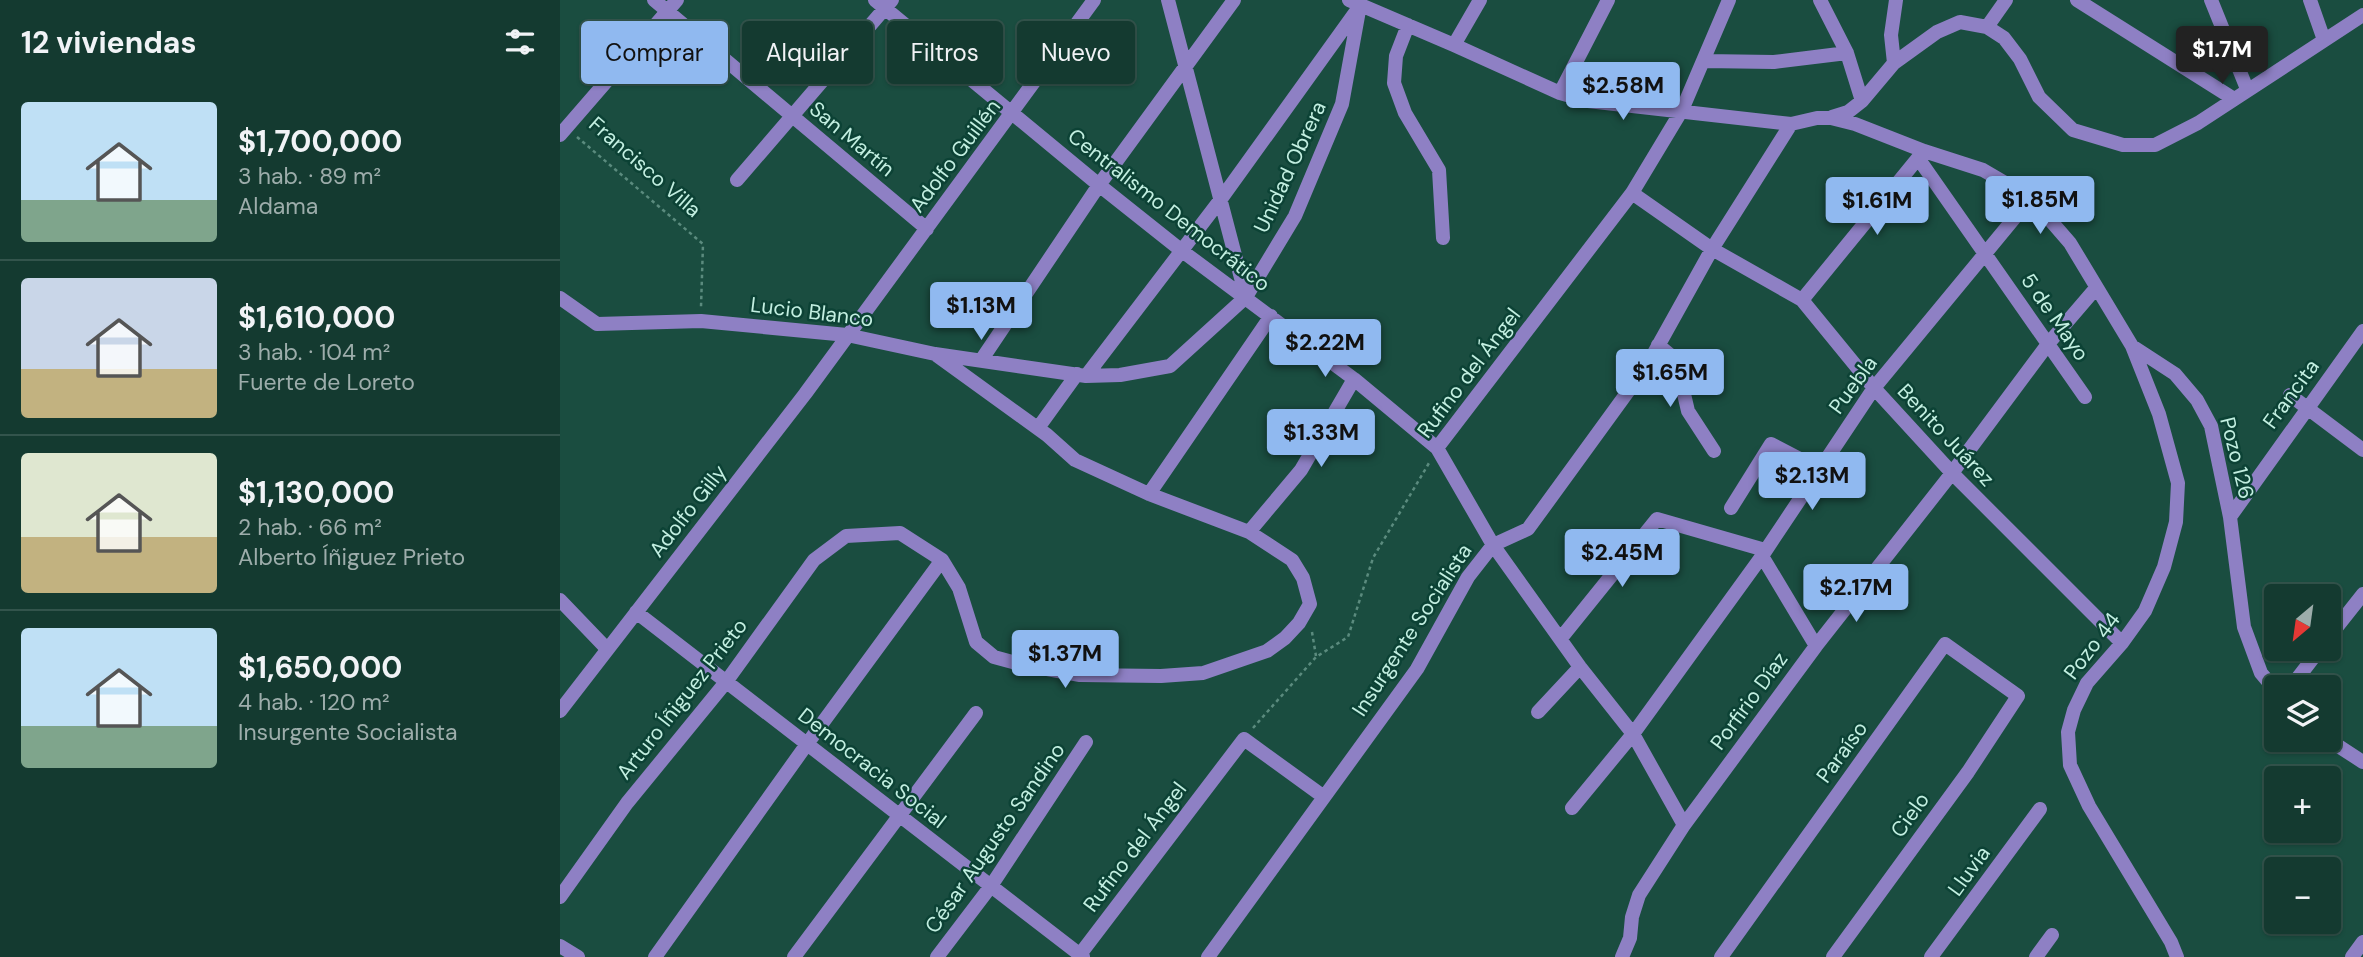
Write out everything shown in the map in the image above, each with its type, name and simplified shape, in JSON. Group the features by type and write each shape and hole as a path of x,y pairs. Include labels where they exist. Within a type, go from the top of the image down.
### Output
{"street":[{"name":"San Martín","path":"654,0 672,6 792,116 927,229"},
{"path":"1168,0 1246,297"},
{"path":"982,359 1099,185 1234,0"},
{"path":"1454,45 1480,0"},
{"path":"1560,93 1608,0"},
{"name":"Rufino del Ángel","path":"1437,448 1632,193 1682,110 1729,0"},
{"path":"1820,0 1847,53 1862,101"},
{"path":"1894,63 1891,34 1896,0"},
{"path":"1987,27 2006,0"},
{"path":"2077,0 2234,99"},
{"path":"2211,0 2246,89"},
{"path":"2310,0 2324,40"},
{"name":"Adolfo Guillén","path":"847,335 1013,113 1089,2"},
{"path":"1038,428 1221,199 1357,2 1560,93 1588,101 1791,124 1831,118 1848,112 1862,101 1894,63 1937,33 1960,22 1987,27 2004,38 2020,59 2039,97 2073,130 2123,145 2155,145 2198,123 2246,89 2363,15"},
{"name":"Unidad Obrera","path":"1246,297 1295,216 1342,104 1357,2"},
{"path":"737,180 884,3"},
{"name":"Centralismo Democrático","path":"884,3 1099,185 1182,251 1354,379 1437,448 1493,545 1580,667 1633,734 1684,825"},
{"path":"562,128 672,6"},
{"path":"1408,25 1396,56 1394,83 1405,113 1440,170 1443,238"},
{"path":"1704,61 1774,62 1847,53"},
{"name":"Pozo 126","path":"1831,118 1854,124 1921,154 1983,170 2031,198 2070,243 2132,346 2175,374 2197,400 2211,426 2230,517 2244,627 2264,677"},
{"name":"Insurgente Socialista","path":"1208,957 1417,669 1468,577 1493,545 1528,529 1648,364 1712,249 1791,124"},
{"path":"1802,300 1921,154"},
{"name":"5 de Mayo","path":"1921,154 1984,252 2085,397"},
{"name":"Benito Juárez","path":"1632,193 1712,249 1802,300 1874,388 1952,473 2122,643"},
{"name":"Puebla","path":"1572,808 1633,734 1764,553 1874,388 2031,198"},
{"name":"Porfirio Díaz","path":"1622,957 1630,938 1632,917 1639,895 1684,825 1816,646 1952,473 2048,344 2096,288"},
{"name":"Lucio Blanco","path":"560,298 597,324 701,321 847,335 935,354 1082,375 1120,375 1170,366 1246,297"},
{"path":"1149,494 1271,316"},
{"name":"Francita","path":"2230,517 2363,331"},
{"name":"Adolfo Gilly","path":"560,712 805,394 847,335"},
{"path":"1658,345 1676,360 1688,411 1714,451"},
{"name":"Pozo 44","path":"2132,346 2159,414 2178,483 2176,522 2164,567 2145,611 2122,643 2087,683 2074,710 2068,732 2070,765 2089,806 2171,942 2177,957"},
{"path":"655,957 942,560 959,588 976,642 994,657 1080,675 1161,676 1203,673 1267,652 1299,623 1310,604 1303,578 1292,560 1249,532 1149,494 1075,460 1038,428 935,354"},
{"path":"1249,532 1301,470 1354,379"},
{"path":"2290,395 2363,450"},
{"path":"1731,508 1771,444 1819,469"},
{"path":"1560,638 1657,519 1764,553 1816,646"},
{"name":"Arturo Íñiguez Prieto","path":"560,897 627,803 726,682 814,560 846,536 900,533 942,560"},
{"path":"2342,621 2363,594"},
{"path":"560,600 607,649"},
{"name":"Democracia Social","path":"636,612 1080,956"},
{"name":"Paraíso","path":"1721,957 1945,644 2018,696"},
{"path":"1538,712 1580,667"},
{"name":"Cielo","path":"1833,957 1968,772 2018,696"},
{"path":"794,957 976,713"},
{"path":"1244,739 1324,797"},
{"name":"Rufino del Ángel","path":"1080,956 1244,739"},
{"name":"César Augusto Sandino","path":"937,957 991,886 1086,742"},
{"path":"2341,748 2363,762"},
{"name":"Lluvia","path":"1931,957 2040,809"},
{"path":"2036,957 2052,934"},
{"path":"2352,957 2363,942"},
{"path":"560,946 578,957"}],"path":[{"name":"Francisco Villa","path":"562,128 703,244 701,321"},
{"name":"Rufino del Ángel","path":"1244,739 1316,657 1348,637 1373,558 1437,448"}]}
